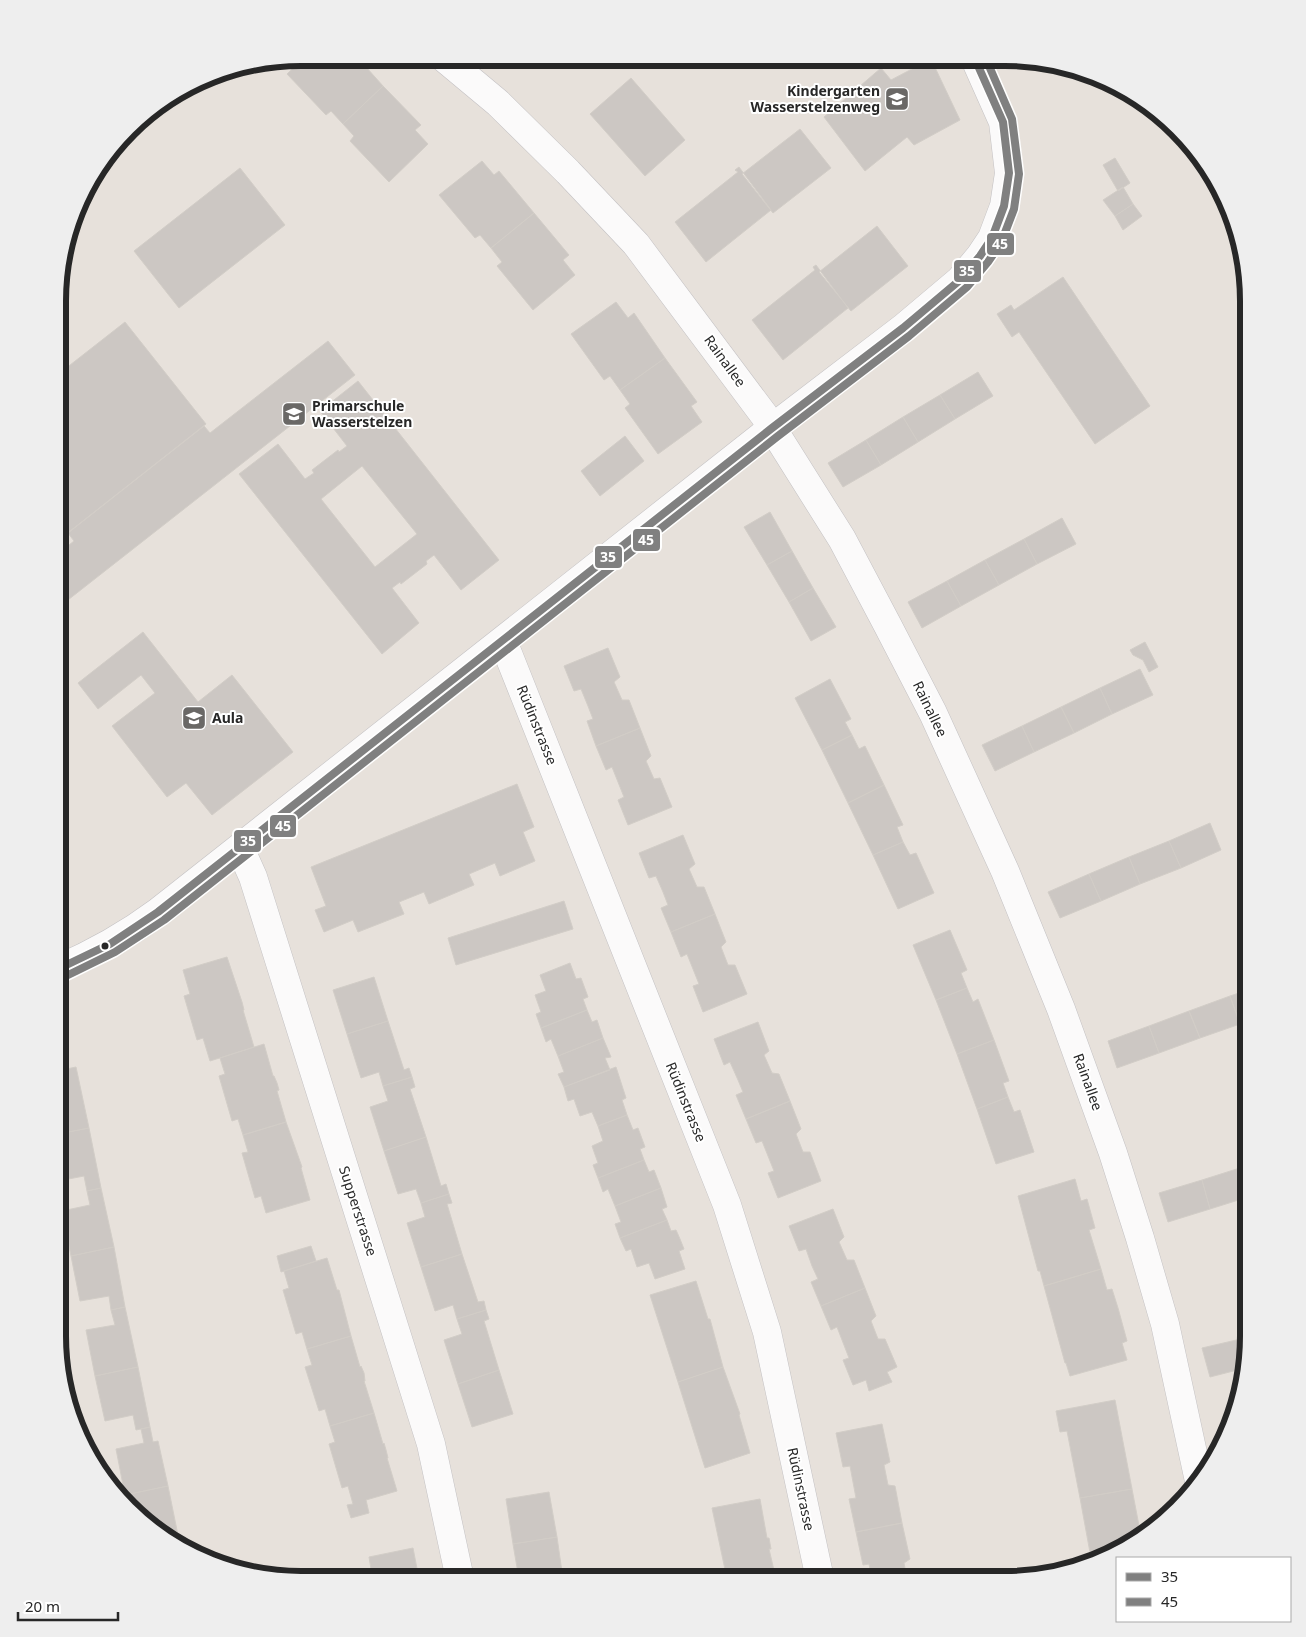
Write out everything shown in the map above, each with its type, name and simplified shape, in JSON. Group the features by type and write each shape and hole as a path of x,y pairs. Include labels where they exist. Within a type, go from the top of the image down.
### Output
{"street":[{"name":"Rainallee","path":"454,66 498,102 636,244 733,372 772,428 842,540 888,626 933,713 1005,871 1064,1018 1113,1153 1137,1228 1165,1324 1197,1471"},
{"path":"66,966 138,927 941,297 960,280 992,238 1004,206 1009,173 1003,122 979,66"},
{"name":"Rüdinstrasse","path":"503,641 727,1206 767,1332 818,1571"},
{"name":"Supperstrasse","path":"240,848 253,877 431,1444 458,1571"}],"building":[{"path":"295,66 365,66 383,86 343,124 331,111 326,115 287,74"},
{"name":"Kindergarten Wasserstelzenweg","path":"918,66 934,66 960,120 914,145 907,137 865,171 824,117 881,68 891,80"},
{"path":"631,78 685,140 645,176 590,114"},
{"path":"383,86 421,125 415,130 428,144 389,182 350,141 354,136 343,124"},
{"path":"800,129 831,168 773,213 742,174"},
{"path":"1115,158 1130,183 1118,191 1103,165"},
{"path":"482,161 494,175 499,171 534,213 491,248 480,235 475,238 439,195"},
{"path":"739,167 771,210 706,262 675,222 738,172 735,170"},
{"path":"240,168 285,225 179,308 134,251"},
{"path":"1123,187 1133,204 1115,216 1103,200"},
{"path":"1133,204 1142,216 1123,230 1115,216"},
{"path":"534,213 569,255 563,260 575,275 533,310 497,266 502,262 491,248"},
{"path":"877,226 908,266 851,311 819,272"},
{"path":"816,265 848,308 783,360 752,320 815,270 813,267"},
{"path":"1063,277 1150,406 1095,444 1019,332 1012,337 997,314 1011,305 1014,310"},
{"path":"616,302 628,318 634,313 665,358 620,390 610,376 604,380 571,334"},
{"path":"125,322 206,424 66,534 66,377 69,375 66,368"},
{"path":"328,341 355,375 66,602 66,547 74,541 68,533 204,426 210,433"},
{"path":"665,358 697,402 691,406 702,422 658,454 625,408 630,404 620,390"},
{"path":"978,372 993,396 955,419 940,395"},
{"path":"358,381 499,560 461,590 434,555 426,561 427,564 401,584 400,582 392,588 419,623 382,654 239,474 278,444 305,479 314,473 312,470 338,450 339,452 347,446 320,411","holes":["362,466 417,534 375,567 321,499"]},
{"path":"940,395 955,419 918,442 903,417"},
{"path":"903,417 918,442 881,465 866,440"},
{"path":"625,436 644,461 600,496 581,471"},
{"path":"866,440 881,465 843,487 828,463"},
{"path":"770,512 792,551 767,565 744,527"},
{"path":"1062,518 1076,544 1037,564 1024,539"},
{"path":"1024,539 1037,564 999,585 985,560"},
{"path":"792,551 813,588 789,602 767,565"},
{"path":"985,560 999,585 961,606 947,581"},
{"path":"947,581 961,606 922,628 908,602"},
{"path":"813,588 836,627 811,641 789,602"},
{"name":"Aula","path":"143,632 198,702 232,675 293,752 212,815 186,783 167,797 112,726 155,693 141,675 98,709 78,683"},
{"path":"1145,642 1158,667 1149,672 1143,660 1133,655 1130,650"},
{"path":"608,648 620,677 614,682 622,700 629,700 640,728 596,746 587,721 593,719 588,706 581,689 574,691 564,666"},
{"path":"1140,669 1153,695 1112,714 1100,688"},
{"path":"830,679 851,719 845,722 852,735 822,750 795,698"},
{"path":"1100,688 1112,714 1074,733 1061,707"},
{"path":"1061,707 1074,733 1034,752 1022,726"},
{"path":"1022,726 1034,752 995,771 982,745"},
{"path":"640,728 651,756 646,761 654,779 660,778 672,807 628,825 618,800 624,797 612,767 606,770 596,746"},
{"path":"852,735 859,749 865,746 884,785 848,803 822,750"},
{"path":"517,784 534,827 523,832 535,861 500,876 495,863 469,874 474,885 429,904 424,892 399,902 404,914 358,932 353,920 324,932 315,910 326,906 311,867"},
{"path":"884,785 903,825 897,827 903,842 873,855 848,803"},
{"path":"1210,823 1221,850 1181,868 1169,841"},
{"path":"683,835 695,864 689,869 697,887 704,887 715,914 671,932 661,908 668,905 663,892 656,876 649,878 639,853"},
{"path":"1169,841 1181,868 1140,884 1129,857"},
{"path":"903,842 910,855 916,853 934,893 898,909 873,855"},
{"path":"1129,857 1140,884 1101,901 1089,874"},
{"path":"1089,874 1101,901 1060,918 1048,892"},
{"path":"564,901 573,929 456,965 448,938"},
{"path":"715,914 726,942 721,947 728,965 735,965 747,994 703,1012 693,986 699,984 687,954 681,957 671,932"},
{"path":"950,930 967,970 961,973 967,988 936,1000 913,945"},
{"path":"227,957 254,1047 210,1061 203,1038 197,1040 184,996 190,994 183,970"},
{"path":"570,963 576,979 581,978 588,997 583,999 587,1010 541,1028 536,1014 541,1012 535,995 546,991 540,975"},
{"path":"374,977 388,1021 347,1034 333,990"},
{"path":"967,988 973,1002 978,999 994,1040 957,1054 936,1000"},
{"path":"1240,993 1240,1024 1230,996"},
{"path":"1230,996 1240,1024 1200,1038 1189,1011"},
{"path":"587,1010 592,1022 597,1020 603,1038 558,1056 551,1039 546,1042 541,1028"},
{"path":"1189,1011 1200,1038 1159,1053 1149,1026"},
{"path":"388,1021 404,1070 409,1068 412,1077 383,1086 379,1072 361,1078 347,1034"},
{"path":"758,1022 769,1051 764,1055 772,1073 779,1074 790,1101 746,1119 736,1095 743,1092 730,1062 724,1065 714,1039"},
{"path":"1149,1026 1159,1053 1117,1068 1108,1041"},
{"path":"603,1038 611,1057 605,1058 610,1070 564,1087 558,1074 564,1072 558,1056"},
{"path":"994,1040 1009,1081 1003,1083 1008,1097 977,1109 957,1054"},
{"path":"264,1044 279,1090 277,1091 286,1122 243,1135 238,1119 232,1121 219,1076 225,1074 220,1058"},
{"path":"76,1067 89,1128 66,1132 66,1069"},
{"path":"616,1067 626,1098 622,1100 627,1115 598,1126 592,1112 580,1116 574,1099 568,1101 564,1087"},
{"path":"412,1077 415,1087 410,1089 426,1137 384,1151 370,1107 388,1101 383,1086"},
{"path":"1008,1097 1014,1112 1020,1110 1034,1152 996,1164 977,1109"},
{"path":"790,1101 801,1129 796,1134 803,1152 810,1152 821,1181 778,1198 768,1173 774,1171 762,1141 756,1143 746,1119"},
{"path":"627,1115 633,1130 638,1128 645,1147 640,1149 644,1160 598,1178 593,1165 598,1163 592,1146 603,1141 598,1126"},
{"path":"286,1122 302,1167 310,1200 266,1213 261,1196 255,1198 242,1153 248,1152 243,1135"},
{"path":"89,1128 101,1188 87,1191 84,1176 66,1179 66,1132"},
{"path":"426,1137 441,1186 446,1184 449,1194 421,1203 416,1189 398,1194 384,1151"},
{"path":"644,1160 649,1172 654,1170 661,1188 615,1206 608,1189 603,1192 598,1178"},
{"path":"1240,1168 1240,1200 1210,1209 1202,1180"},
{"path":"1075,1179 1081,1201 1087,1199 1095,1228 1089,1230 1101,1269 1044,1286 1040,1271 1038,1271 1018,1196"},
{"path":"1202,1180 1210,1209 1168,1222 1159,1193"},
{"path":"101,1188 114,1247 71,1256 66,1231 66,1210 90,1205 87,1191"},
{"path":"661,1188 667,1207 662,1209 667,1220 620,1238 615,1224 621,1222 615,1206"},
{"path":"449,1194 452,1203 447,1204 462,1254 421,1267 407,1223 425,1217 421,1203"},
{"path":"833,1209 844,1237 839,1242 847,1260 854,1260 865,1288 821,1306 811,1282 818,1279 806,1249 799,1251 789,1226"},
{"path":"667,1220 671,1231 676,1230 684,1249 679,1251 685,1269 655,1279 649,1263 637,1267 631,1249 626,1251 620,1238"},
{"path":"311,1246 316,1261 281,1272 277,1256"},
{"path":"114,1247 125,1307 111,1310 109,1296 80,1301 71,1256"},
{"path":"462,1254 478,1302 484,1301 486,1310 457,1319 453,1305 435,1311 421,1267"},
{"path":"327,1258 337,1290 339,1290 351,1336 307,1349 302,1332 296,1334 283,1290 289,1288 284,1271"},
{"path":"1101,1269 1107,1290 1112,1289 1118,1308 1127,1341 1122,1343 1127,1360 1070,1376 1044,1286"},
{"path":"696,1281 708,1319 710,1319 723,1367 678,1382 650,1295"},
{"path":"865,1288 876,1316 871,1321 878,1339 885,1339 897,1367 887,1372 892,1382 869,1391 866,1380 853,1385 843,1360 849,1358 837,1327 831,1330 821,1306"},
{"path":"125,1307 138,1367 95,1376 86,1330 115,1325 111,1310"},
{"path":"486,1310 489,1319 484,1321 499,1370 458,1384 444,1340 462,1334 457,1319"},
{"path":"351,1336 360,1367 364,1373 364,1381 374,1413 330,1426 325,1409 319,1411 305,1367 312,1365 307,1349"},
{"path":"1240,1339 1237,1370 1210,1377 1202,1348"},
{"path":"138,1367 150,1427 136,1430 133,1415 105,1421 95,1376"},
{"path":"723,1367 740,1414 750,1453 705,1468 678,1382"},
{"path":"499,1370 513,1414 472,1427 458,1384"},
{"path":"1115,1400 1132,1489 1080,1498 1067,1431 1060,1432 1056,1411"},
{"path":"374,1413 397,1491 366,1500 369,1513 351,1518 347,1505 353,1504 348,1486 342,1488 329,1444 335,1442 330,1426"},
{"path":"882,1424 890,1462 884,1465 888,1485 895,1486 902,1523 856,1532 849,1499 856,1498 850,1466 843,1467 836,1433"},
{"path":"150,1427 153,1442 158,1441 168,1486 127,1494 124,1491 116,1449 144,1443 141,1429"},
{"path":"168,1486 178,1535 146,1513 127,1494"},
{"path":"1132,1489 1139,1528 1109,1547 1090,1555 1080,1498"},
{"path":"549,1492 557,1537 513,1544 506,1499"},
{"path":"760,1499 774,1571 725,1571 712,1508"},
{"path":"902,1523 910,1559 904,1563 906,1571 870,1571 869,1564 863,1565 856,1532"},
{"path":"557,1537 562,1571 518,1571 513,1544"},
{"path":"413,1548 417,1571 371,1571 369,1557"}],"transit line":[{"name":"35","path":"66,965 110,944 158,912 772,428 903,328 960,280 992,238 1004,206 1009,173 1003,122 978,66"},
{"name":"45","path":"66,976 115,952 164,920 778,436 909,336 967,287 1001,243 1014,209 1019,174 1012,119 989,66"}],"place":[{"name":"Kindergarten Wasserstelzenweg","path":"897,99"},
{"name":"Primarschule Wasserstelzen","path":"294,414"},
{"name":"Aula","path":"194,718"}]}
